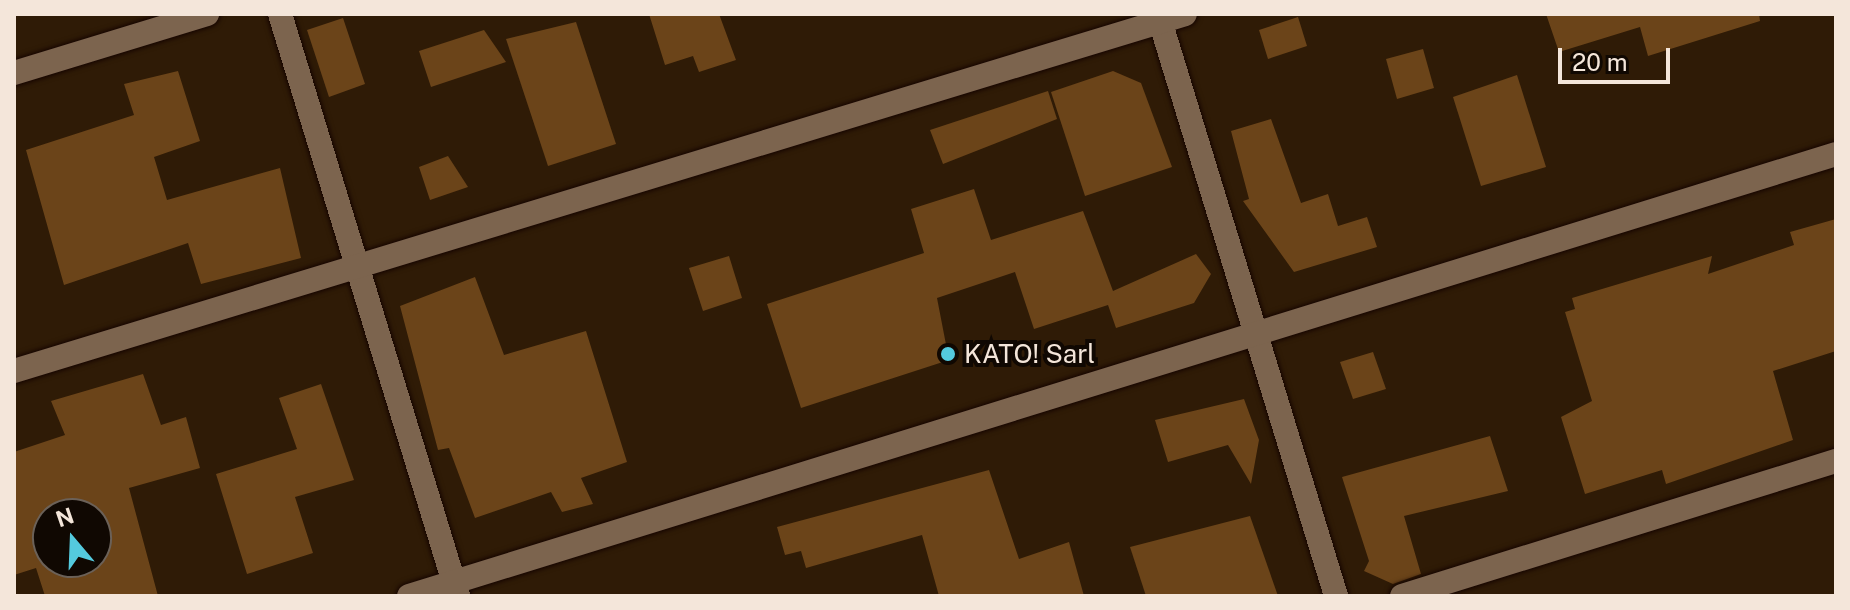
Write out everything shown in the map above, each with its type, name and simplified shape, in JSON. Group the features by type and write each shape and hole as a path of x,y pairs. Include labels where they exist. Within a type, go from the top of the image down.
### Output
{"street":[{"path":"14,73 207,14"},
{"path":"280,14 456,589"},
{"path":"14,371 1159,18 1185,14"},
{"path":"1159,18 1336,596"},
{"path":"409,596 456,589 1256,334 1836,154"},
{"path":"1402,596 1836,461"}],"building":[{"path":"649,14 719,14 736,60 699,72 693,56 665,65"},
{"path":"1546,14 1759,14 1760,21 1648,56 1640,27 1559,52"},
{"path":"1298,17 1307,46 1268,59 1259,30"},
{"path":"343,18 365,84 329,97 307,30"},
{"path":"576,22 616,144 548,166 506,39"},
{"path":"484,30 506,62 431,87 419,51"},
{"path":"1423,49 1434,88 1397,99 1386,59"},
{"path":"178,71 200,141 154,157 167,200 280,168 301,258 201,284 188,243 64,285 26,150 134,115 124,84"},
{"path":"1113,71 1141,83 1172,167 1085,196 1051,92"},
{"path":"1517,75 1546,167 1481,186 1453,97"},
{"path":"1048,91 1057,119 943,164 930,130"},
{"path":"1271,119 1301,203 1328,194 1338,226 1367,217 1377,247 1294,272 1243,201 1249,199 1231,131"},
{"path":"448,156 468,187 430,200 419,167"},
{"path":"974,189 991,240 1083,211 1113,291 1196,254 1211,274 1194,303 1116,328 1108,305 1034,329 1015,272 937,298 949,360 801,408 767,304 924,253 911,209"},
{"path":"1836,219 1836,351 1773,371 1793,440 1666,484 1662,470 1585,494 1561,417 1592,401 1565,312 1575,309 1572,298 1712,256 1708,274 1794,245 1790,232"},
{"path":"729,256 742,298 703,311 689,268"},
{"path":"475,277 504,355 586,331 627,462 581,478 593,504 562,512 551,492 475,518 449,448 438,450 400,306"},
{"path":"1373,352 1386,389 1353,399 1340,362"},
{"path":"143,374 161,425 186,417 200,468 129,488 158,596 45,596 39,578 112,578 112,498 32,498 32,569 14,575 14,452 65,435 51,401"},
{"path":"321,384 354,480 295,497 313,553 247,574 216,474 297,449 279,398"},
{"path":"1244,399 1259,440 1251,484 1228,445 1168,462 1155,420"},
{"path":"1490,436 1508,491 1404,516 1421,574 1393,584 1364,571 1369,561 1342,477"},
{"path":"989,470 1019,559 1069,542 1084,596 939,596 922,535 806,568 801,551 785,555 777,527"},
{"path":"1250,516 1278,596 1146,596 1130,547"}],"place":[{"name":"KATO! Sarl","path":"948,354"}]}
